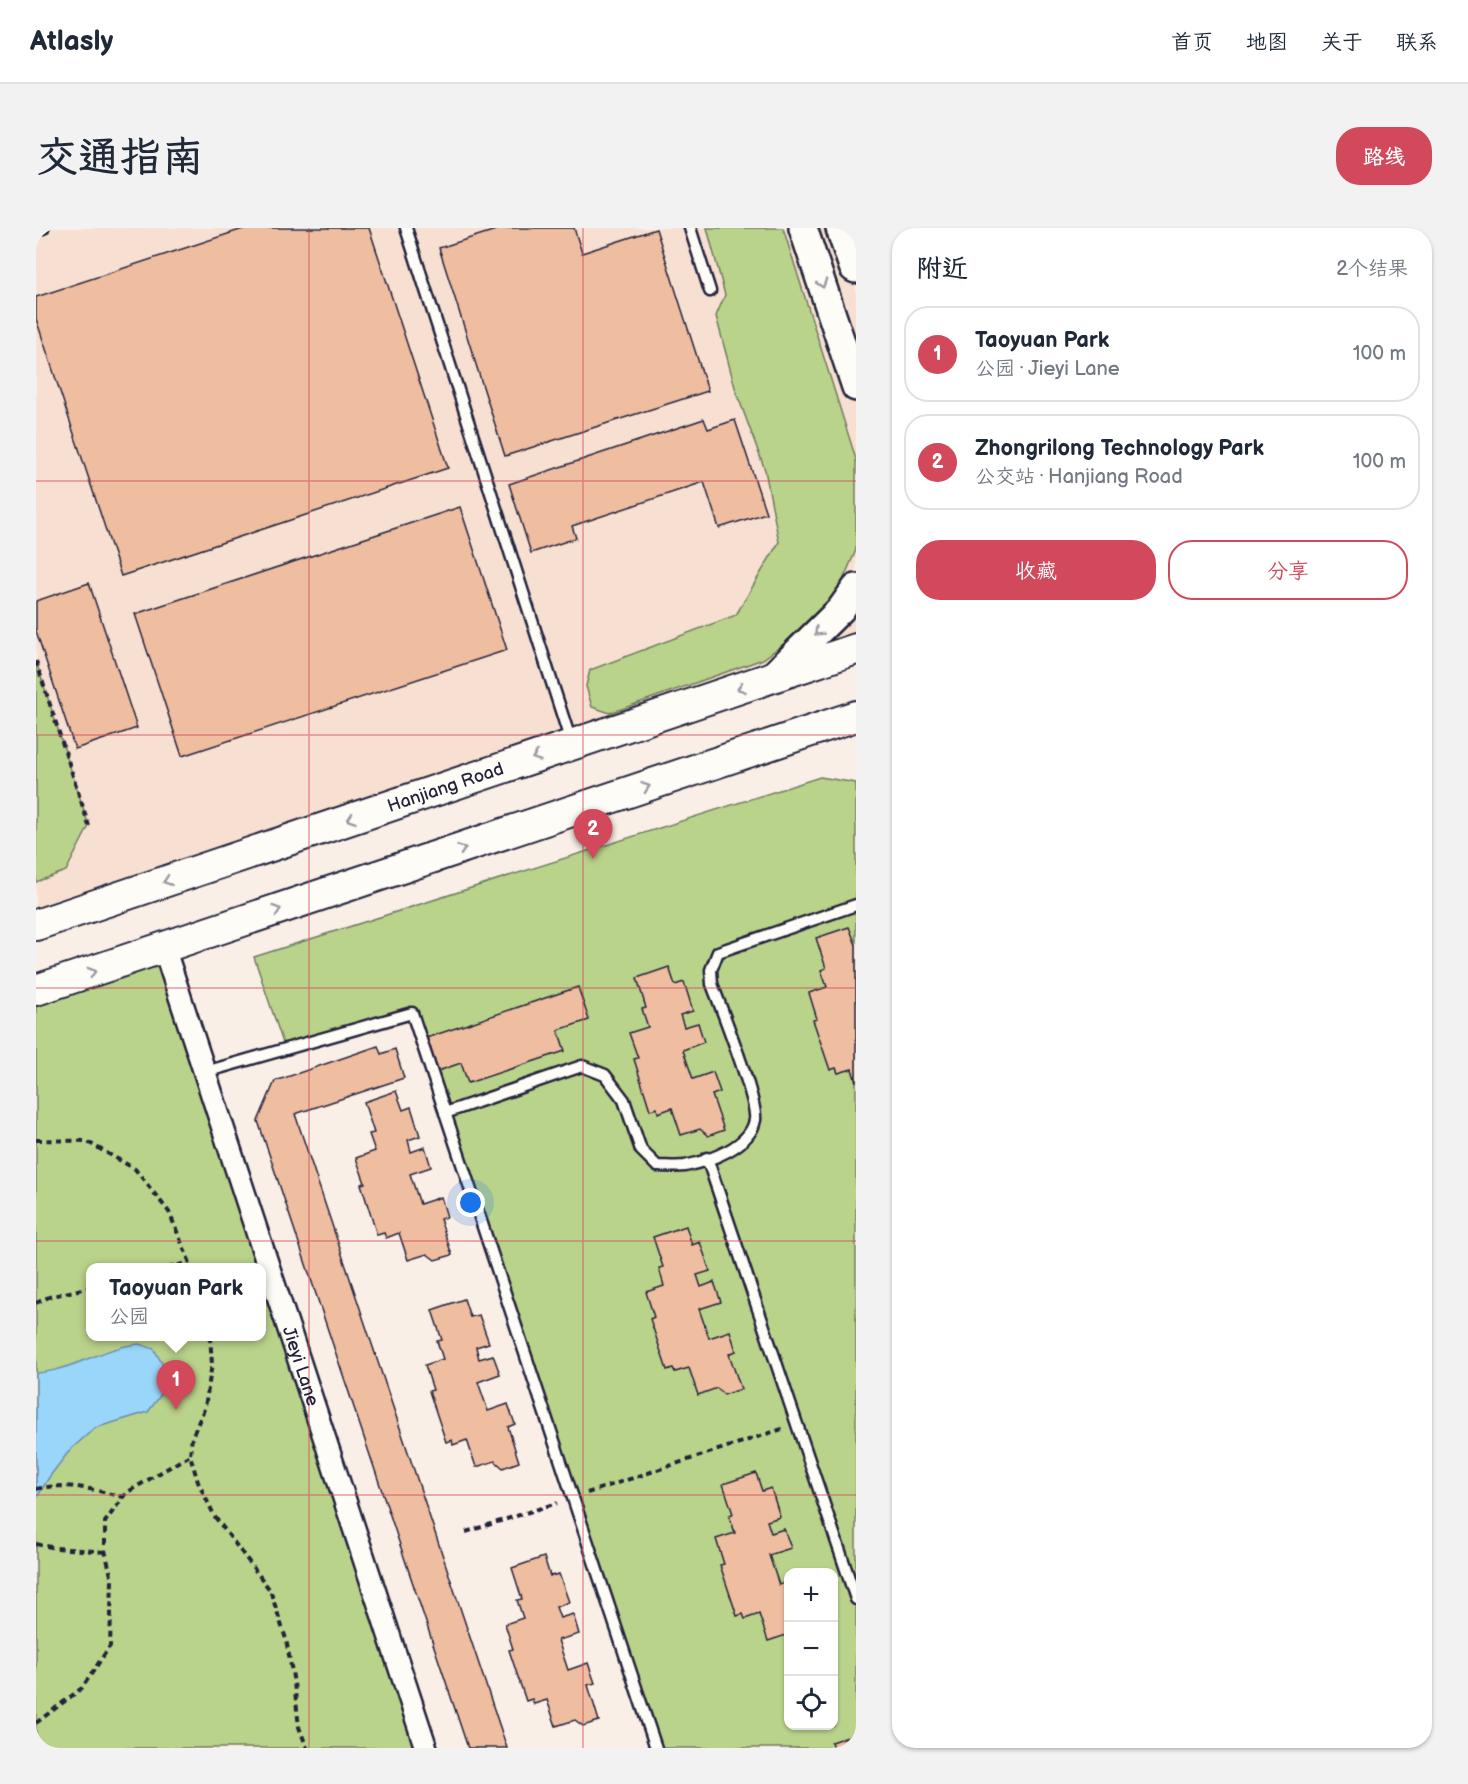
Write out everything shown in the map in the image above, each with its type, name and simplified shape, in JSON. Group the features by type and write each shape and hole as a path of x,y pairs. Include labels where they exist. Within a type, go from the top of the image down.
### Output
{"main road":[{"path":"843,228 856,266"},
{"name":"Hanjiang Road","path":"36,925 856,649"},
{"path":"36,990 856,716"}],"street":[{"path":"803,228 856,387"},
{"path":"772,677 841,609 856,588"},
{"name":"Jieyi Lane","path":"164,948 426,1748"}],"lane":[{"path":"36,230 43,228"},
{"path":"406,228 572,745"},
{"path":"690,228 710,291"},
{"path":"445,1113 582,1066 605,1075 618,1091 624,1100 640,1150 657,1166 684,1166 729,1150 745,1140 755,1120 751,1097 712,984 711,970 718,951 856,905"},
{"path":"205,1072 412,1013 656,1748"},
{"path":"707,1158 856,1599"}],"path":[{"path":"36,661 89,826"},
{"path":"36,1140 86,1141 135,1168 169,1212 190,1262 186,1263"},
{"path":"36,1303 49,1297 86,1288"},
{"path":"210,1341 212,1364 205,1407 192,1437 190,1455 198,1482 215,1517 270,1590 286,1639 299,1727 308,1748"},
{"path":"466,1532 797,1425"},
{"path":"36,1723 82,1688 110,1646 112,1580 106,1552 105,1522 126,1493 190,1455"},
{"path":"36,1489 55,1485 77,1485 123,1497"},
{"path":"36,1544 106,1552"}],"shaded area":[{"path":"36,228 844,228 856,263 856,649 36,925"}],"green space":[{"path":"707,228 783,228 856,459 856,550 830,610 763,659 610,713 592,707 586,686 590,670 736,615 779,542 765,470 736,391 716,316 725,295"},
{"path":"36,661 89,826 66,871 36,882"},
{"path":"820,777 856,783 856,1748 656,1748 412,1013 285,1049 254,957"},
{"path":"164,948 426,1748 36,1748 36,990"}],"water":[{"path":"139,1344 154,1349 165,1369 160,1396 148,1412 95,1428 70,1450 36,1499 36,1373 62,1368 113,1350"}],"building":[{"path":"246,228 369,228 448,468 121,576 36,319 36,297"},
{"path":"502,228 574,228 582,253 656,229 708,391 505,456 439,248"},
{"path":"704,419 708,429 735,420 766,513 719,528 704,482 572,526 576,538 531,553 509,484"},
{"path":"460,507 507,650 182,756 135,614"},
{"path":"89,583 137,728 75,749 36,631 36,601"},
{"path":"849,927 856,945 856,1082 852,1069 838,1073 836,1068 830,1070 813,1020 817,1019 809,993 827,987 821,970 826,968 816,938"},
{"path":"669,967 675,985 684,982 693,1011 680,1015 684,1027 698,1023 704,1042 683,1050 693,1079 713,1072 720,1092 712,1095 724,1130 708,1136 700,1129 681,1135 672,1108 658,1113 657,1108 650,1110 634,1059 638,1058 629,1033 648,1027 642,1009 646,1008 637,978"},
{"path":"578,987 589,1020 558,1030 565,1051 468,1083 461,1063 438,1071 426,1038"},
{"path":"378,1046 381,1054 395,1049 404,1078 295,1114 507,1748 468,1748 258,1121 275,1081"},
{"path":"396,1091 403,1110 411,1107 420,1136 408,1140 411,1152 425,1147 431,1167 410,1174 420,1204 441,1197 447,1217 440,1219 452,1255 435,1260 427,1254 408,1260 399,1233 386,1238 384,1233 377,1235 361,1184 365,1183 356,1158 375,1151 369,1134 374,1133 364,1102"},
{"path":"686,1226 692,1245 700,1242 710,1271 697,1275 701,1287 714,1282 721,1302 699,1309 709,1338 730,1331 736,1351 729,1354 741,1389 724,1395 717,1388 698,1395 689,1368 675,1372 673,1368 667,1370 650,1319 654,1317 646,1292 664,1286 659,1268 663,1267 653,1237"},
{"path":"464,1299 470,1317 479,1315 489,1343 476,1347 479,1359 493,1355 500,1374 478,1382 488,1411 508,1404 515,1424 508,1427 519,1462 503,1468 495,1461 476,1467 467,1440 453,1445 452,1440 446,1442 429,1391 433,1390 425,1365 443,1359 437,1341 442,1340 432,1310"},
{"path":"756,1473 762,1491 771,1488 780,1517 767,1521 771,1533 784,1529 791,1548 769,1555 779,1585 784,1583 784,1636 768,1641 759,1614 745,1619 743,1614 737,1616 720,1565 724,1564 716,1539 735,1533 729,1515 733,1514 723,1484"},
{"path":"544,1557 550,1576 559,1574 569,1602 556,1607 560,1618 573,1614 579,1634 558,1640 568,1670 588,1663 595,1683 588,1685 599,1721 583,1726 575,1720 556,1726 547,1700 534,1704 532,1699 526,1701 509,1650 513,1649 505,1624 523,1618 517,1600 522,1599 512,1568"},
{"path":"856,1734 856,1748 833,1748 831,1742"}],"place":[{"name":"Zhongrilong Technology Park","path":"593,859"},
{"name":"Taoyuan Park","path":"176,1410"}]}
